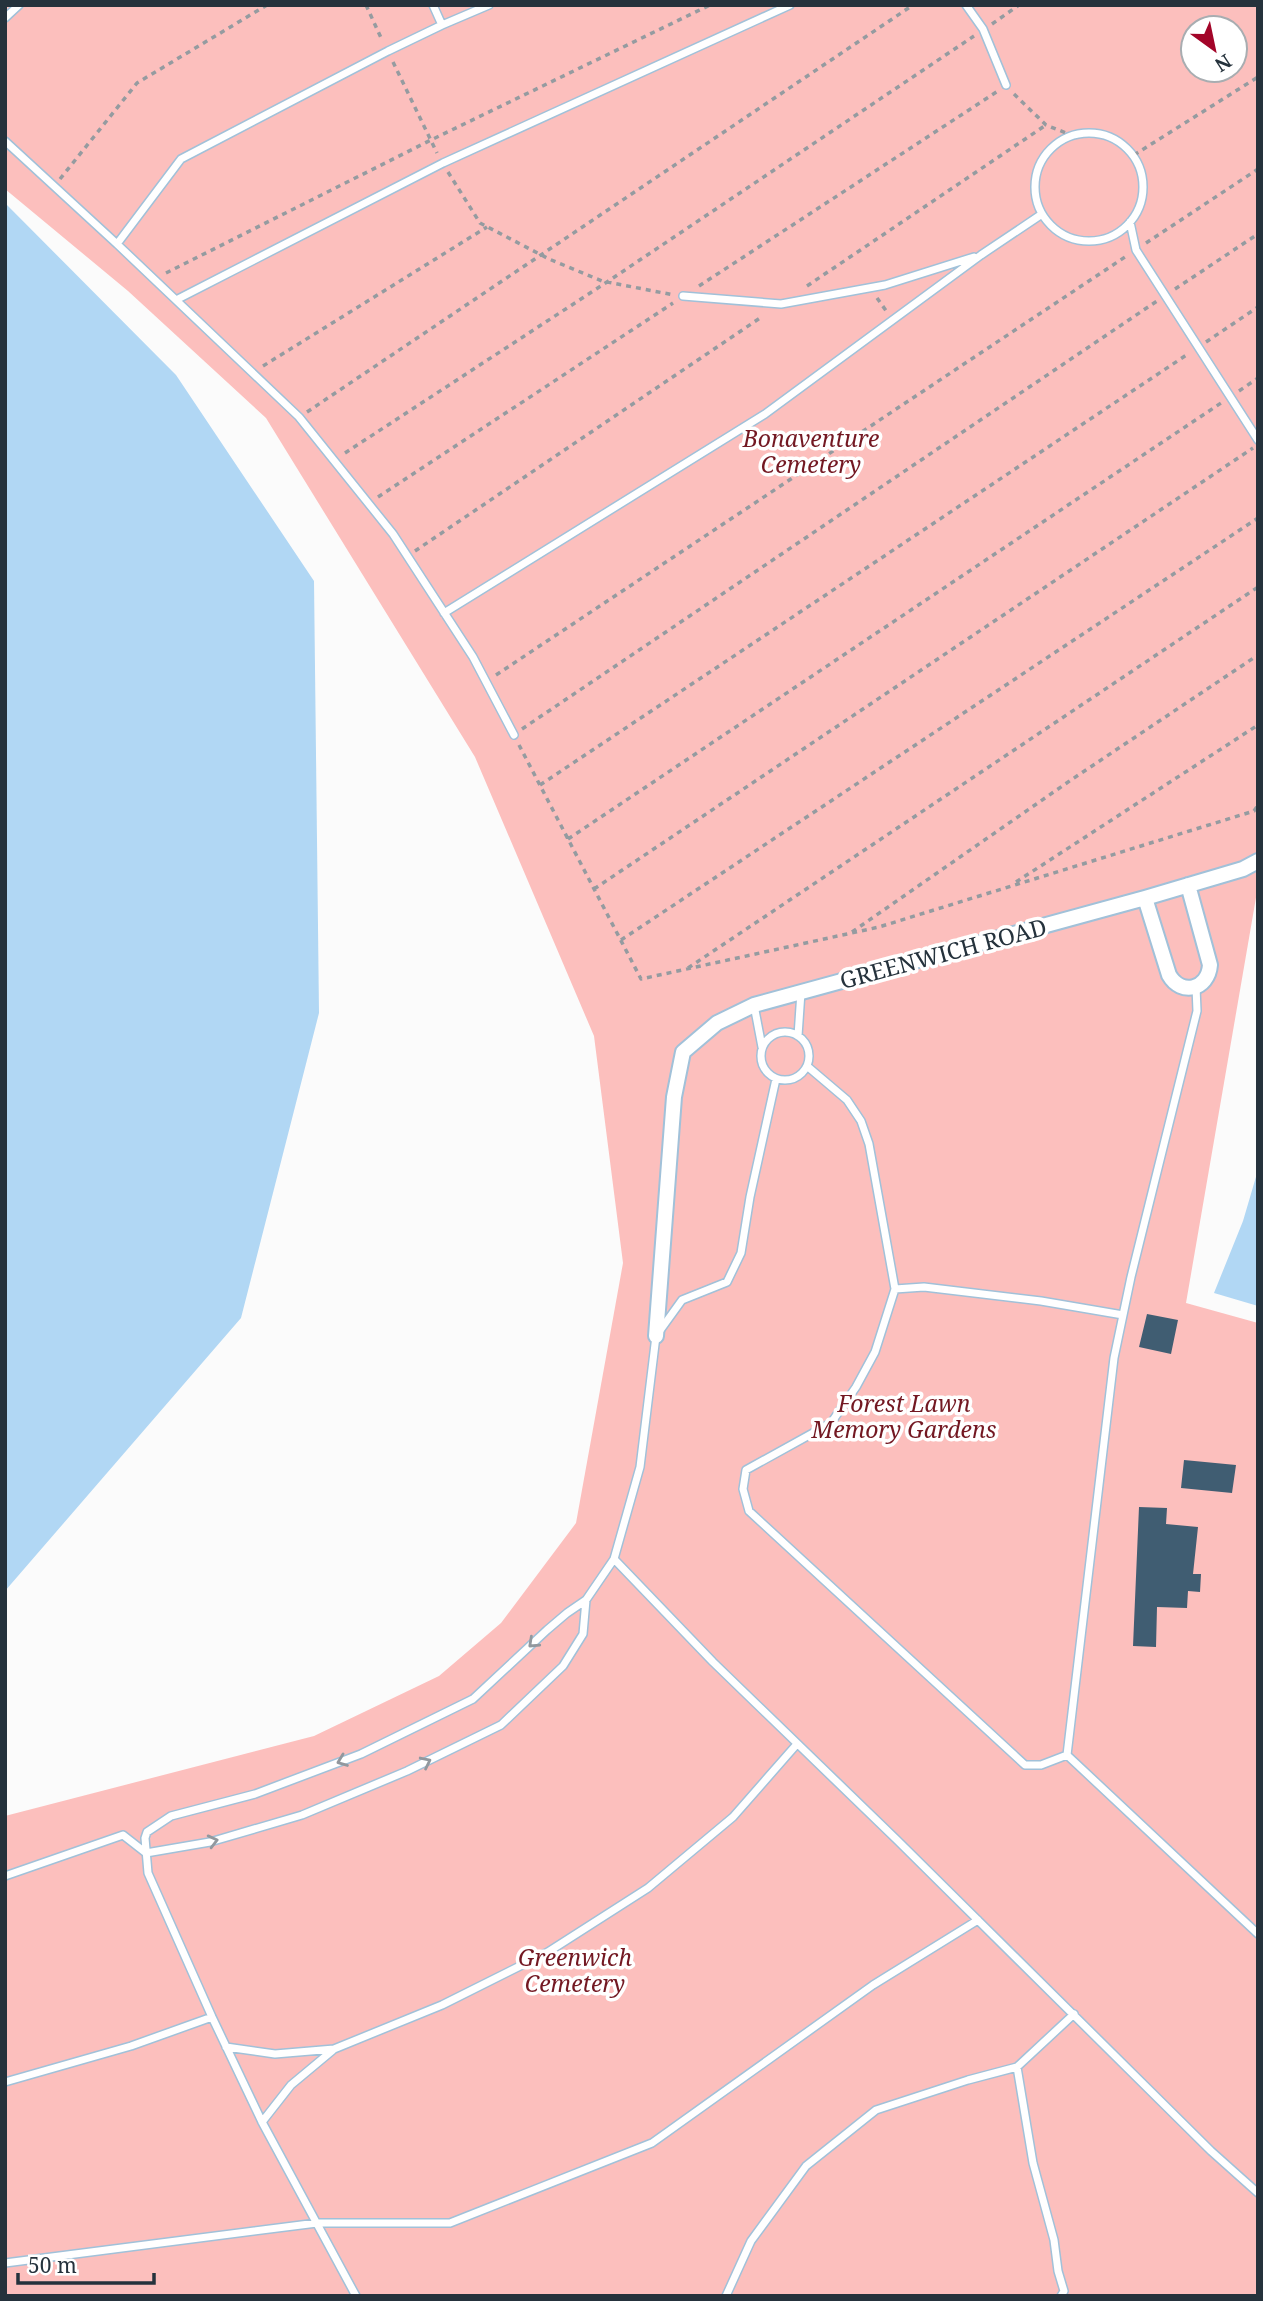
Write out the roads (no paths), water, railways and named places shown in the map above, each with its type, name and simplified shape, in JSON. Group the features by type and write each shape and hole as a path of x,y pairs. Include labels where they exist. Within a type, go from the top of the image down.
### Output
{"street":[{"name":"GREENWICH ROAD","path":"656,1336 674,1097 683,1052 717,1023 754,1005 1188,886 1242,869 1258,861"},
{"path":"1146,898 1168,975 1183,988 1196,987 1206,978 1210,965 1188,886"}],"lane":[{"path":"5,18 19,5"},
{"path":"433,5 442,25"},
{"path":"117,244 181,159 387,51 489,5"},
{"path":"176,300 443,163 790,5"},
{"path":"966,5 983,30 1006,86"},
{"path":"1096,132 1110,136 1134,155 1142,171 1144,189 1140,207 1130,222 1116,234 1100,240 1082,241 1064,235 1050,225 1042,214 1035,192 1036,174 1043,158 1055,144 1071,135 1096,132"},
{"path":"5,141 299,417 407,556 486,682 514,735"},
{"path":"444,613 765,414 892,319 1042,214"},
{"path":"1130,222 1136,250 1258,440"},
{"path":"684,296 780,304 870,288 981,255"},
{"path":"1067,1755 1114,1358 1197,1011 1196,987"},
{"path":"798,1036 801,992"},
{"path":"754,1005 762,1047 762,1064 766,1072 784,1081 796,1078 807,1066 808,1049 798,1036 790,1032 778,1033 762,1047"},
{"path":"807,1066 847,1100 861,1121 869,1144 895,1289 875,1352 856,1387 831,1423 746,1470 743,1489 749,1511 1025,1765 1041,1765 1067,1755"},
{"path":"356,2296 262,2122 212,2017 148,1873 147,1832 171,1816 255,1794 361,1754 473,1699 566,1613 586,1600 614,1559 640,1467 656,1336 682,1300 727,1282 741,1253 750,1197 776,1079"},
{"path":"895,1289 924,1287 1041,1301 1123,1315"},
{"path":"614,1559 713,1662 1211,2151 1258,2193"},
{"path":"5,1876 123,1835 146,1853 210,1842 302,1815 407,1771 501,1725 563,1666 583,1634 586,1600"},
{"path":"226,2047 275,2054 334,2049 442,2005 548,1952 648,1888 733,1817 797,1744"},
{"path":"1067,1755 1258,1934"},
{"path":"5,2263 317,2223 450,2223 652,2143 873,1985 978,1920"},
{"path":"726,2296 751,2241 806,2165 876,2110 1017,2067 1074,2014"},
{"path":"5,2082 131,2046 212,2017"},
{"path":"262,2122 291,2085 334,2049"},
{"path":"1017,2067 1033,2163 1054,2240 1064,2294"}],"water":[{"path":"5,203 176,375 314,581 319,1013 241,1318 5,1591"},
{"path":"1258,1170 1258,1306 1214,1293 1243,1221"}],"park label":[{"name":"Bonaventure Cemetery","path":"811,451"},
{"name":"Forest Lawn Memory Gardens","path":"904,1416"},
{"name":"Greenwich Cemetery","path":"575,1970"}]}
